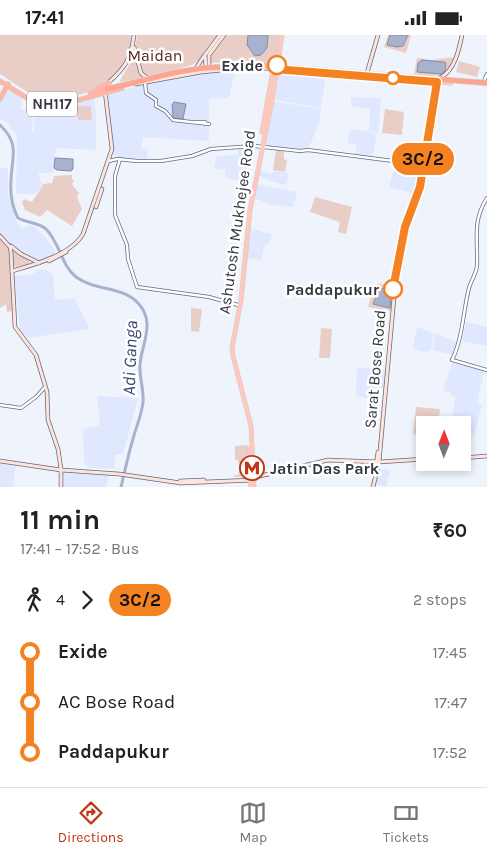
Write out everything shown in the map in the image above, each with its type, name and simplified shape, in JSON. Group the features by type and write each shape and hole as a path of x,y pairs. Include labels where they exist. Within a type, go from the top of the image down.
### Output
{"highway":[{"path":"0,80 39,100 55,101 71,100 106,89 194,71 247,66 486,84"},
{"name":"NH117","path":"71,100 106,89 146,82"},
{"path":"0,94 7,84"},
{"path":"0,99 7,84"}],"main road":[{"path":"134,35 134,47 141,73 146,82"},
{"path":"56,256 66,252 83,240 96,205 112,154 106,89 126,65 132,49 134,35"},
{"path":"196,68 222,35"},
{"path":"207,70 209,55 222,35"},
{"name":"Ashutosh Mukhejee Road","path":"231,354 241,301 250,210 281,35"},
{"path":"367,74 378,35"},
{"path":"438,80 452,67 462,35"},
{"path":"106,89 129,63 134,47"},
{"path":"206,55 207,70"},
{"path":"146,82 249,63 275,67 486,84"},
{"path":"146,82 154,77 196,68 207,70"},
{"name":"Sarat Bose Road","path":"373,487 378,462 395,287 407,226 422,184 438,80"},
{"name":"Ashutosh Mukhejee Road","path":"231,354 248,210 261,147"},
{"path":"12,271 47,261 80,240 110,161"},
{"path":"0,235 12,249 40,264"},
{"path":"12,249 15,327 36,355 48,397 48,420 57,445 61,469 61,487"},
{"path":"231,354 248,421 253,477 252,487"},
{"path":"471,457 487,456"},
{"path":"0,460 61,469 120,473"},
{"path":"61,469 120,473 185,484 253,477 300,468 328,460 378,462 416,460"}],"street":[{"path":"486,84 487,74"},
{"path":"146,82 146,93 156,100 156,105 165,111 173,121 209,123"},
{"path":"110,161 118,159 161,161 192,156 213,149 261,147 300,151 308,150 424,165"},
{"path":"112,154 118,159"},
{"path":"118,159 115,176 114,210 137,287 209,297 238,305"},
{"path":"487,198 481,208 477,221 477,269 469,288 458,342 452,359 487,370"},
{"path":"0,405 21,408 45,388"}],"shaded area":[{"path":"248,35 268,35 267,48 261,55 255,56 247,45"},
{"path":"390,35 408,35 403,46 397,47 387,45"},
{"path":"422,60 444,62 446,63 445,71 442,74 417,72 418,63"},
{"path":"235,70 229,98 209,99 209,141 143,137 141,149 148,149 147,160 117,158 112,153 107,94 204,72"},
{"path":"275,70 326,74 321,108 270,99"},
{"path":"8,88 23,96 21,110 33,111 32,132 34,133 35,110 38,104 55,105 55,115 56,104 94,97 96,150 56,148 53,173 38,173 42,184 41,189 34,194 16,194 16,135 8,124 0,118 0,100"},
{"path":"351,97 381,98 378,132 369,131 370,109 351,106"},
{"path":"269,101 321,109 319,123 307,152 262,147"},
{"path":"174,102 186,104 183,119 173,118 172,105"},
{"path":"351,129 377,133 372,159 354,157 357,145 347,143"},
{"path":"245,147 244,155 249,156 244,181 225,178 226,170 214,168 217,156 238,155 238,148"},
{"path":"55,158 73,159 73,169 71,171 57,170 54,168"},
{"path":"396,162 423,164 421,188 418,195 389,187"},
{"path":"0,168 8,168 8,195 16,221 23,229 26,226 32,225 40,232 53,247 56,256 40,263 10,245 0,234"},
{"path":"257,170 272,174 273,171 289,173 286,185 257,175"},
{"path":"255,184 297,192 293,207 269,204 252,197"},
{"path":"248,227 272,235 269,244 265,244 261,261 246,258"},
{"path":"45,269 53,274 55,300 74,298 90,329 26,338 20,330 14,276 35,274 35,270"},
{"path":"380,288 391,290 390,308 373,304"},
{"path":"466,322 487,327 487,346 462,341"},
{"path":"417,327 433,333 432,348 428,352 413,348"},
{"path":"435,333 457,343 453,355 433,350"},
{"path":"452,363 484,371 477,403 482,405 474,436 471,435 471,416 452,416 456,397 451,396 451,392 443,391"},
{"path":"357,367 386,370 384,387 381,387 379,400 356,396"},
{"path":"97,396 138,398 123,454 115,455 114,469 89,468 84,463 83,429 98,426 100,421"},
{"path":"0,461 16,464 13,487 0,487"},
{"path":"377,469 390,470 387,487 374,484"},
{"path":"61,470 109,473 106,487 61,487"}],"green space":[{"path":"0,35 131,35 130,48 126,59 115,76 107,83 86,93 57,100 47,100 41,99 0,74"},
{"name":"Maidan","path":"137,35 217,35 199,60 192,65 119,82 135,50"},
{"path":"225,35 281,35 276,63 209,63 209,58"},
{"path":"388,35 411,35 406,53 384,47"},
{"path":"454,57 450,67 442,76 414,75 417,58 432,60"},
{"path":"459,61 480,67 477,77 456,72"},
{"path":"75,106 91,106 92,120 78,120"},
{"path":"385,109 404,112 402,135 382,133"},
{"path":"276,150 284,151 284,159 287,160 285,172 273,170"},
{"path":"72,175 74,180 72,185 79,193 77,197 82,209 72,226 47,210 40,217 25,210 22,202 24,199 32,202 43,184 52,183 54,176"},
{"path":"315,197 352,207 346,234 338,232 340,222 310,212"},
{"path":"0,236 10,247 12,311 7,312 6,304 0,308"},
{"path":"15,251 29,260 29,265 14,267 12,253"},
{"path":"378,283 395,288 392,311 368,307"},
{"path":"191,308 202,309 199,332 191,331"},
{"path":"321,328 332,329 330,358 319,358"},
{"path":"416,407 440,409 439,416 416,416 416,434 413,434"},
{"name":"Jatin Das Park","path":"248,445 249,473 240,477 234,477 234,475 238,475 242,465 238,463 238,460 235,460 235,446"}],"waterway":[{"name":"Adi Ganga","path":"0,125 13,144 11,194 18,218 40,225 46,229 67,266 76,277 91,285 116,291 132,298 143,310 146,318 146,333 140,364 142,407 121,487"}],"bus line":[{"name":"3C/2","path":"277,65 274,65 274,69 437,82 420,187 405,227 393,289"}],"place":[{"name":"Exide","path":"277,65"},
{"name":"Paddapukur","path":"393,289"},
{"name":"Jatin Das Park","path":"252,468"}]}
